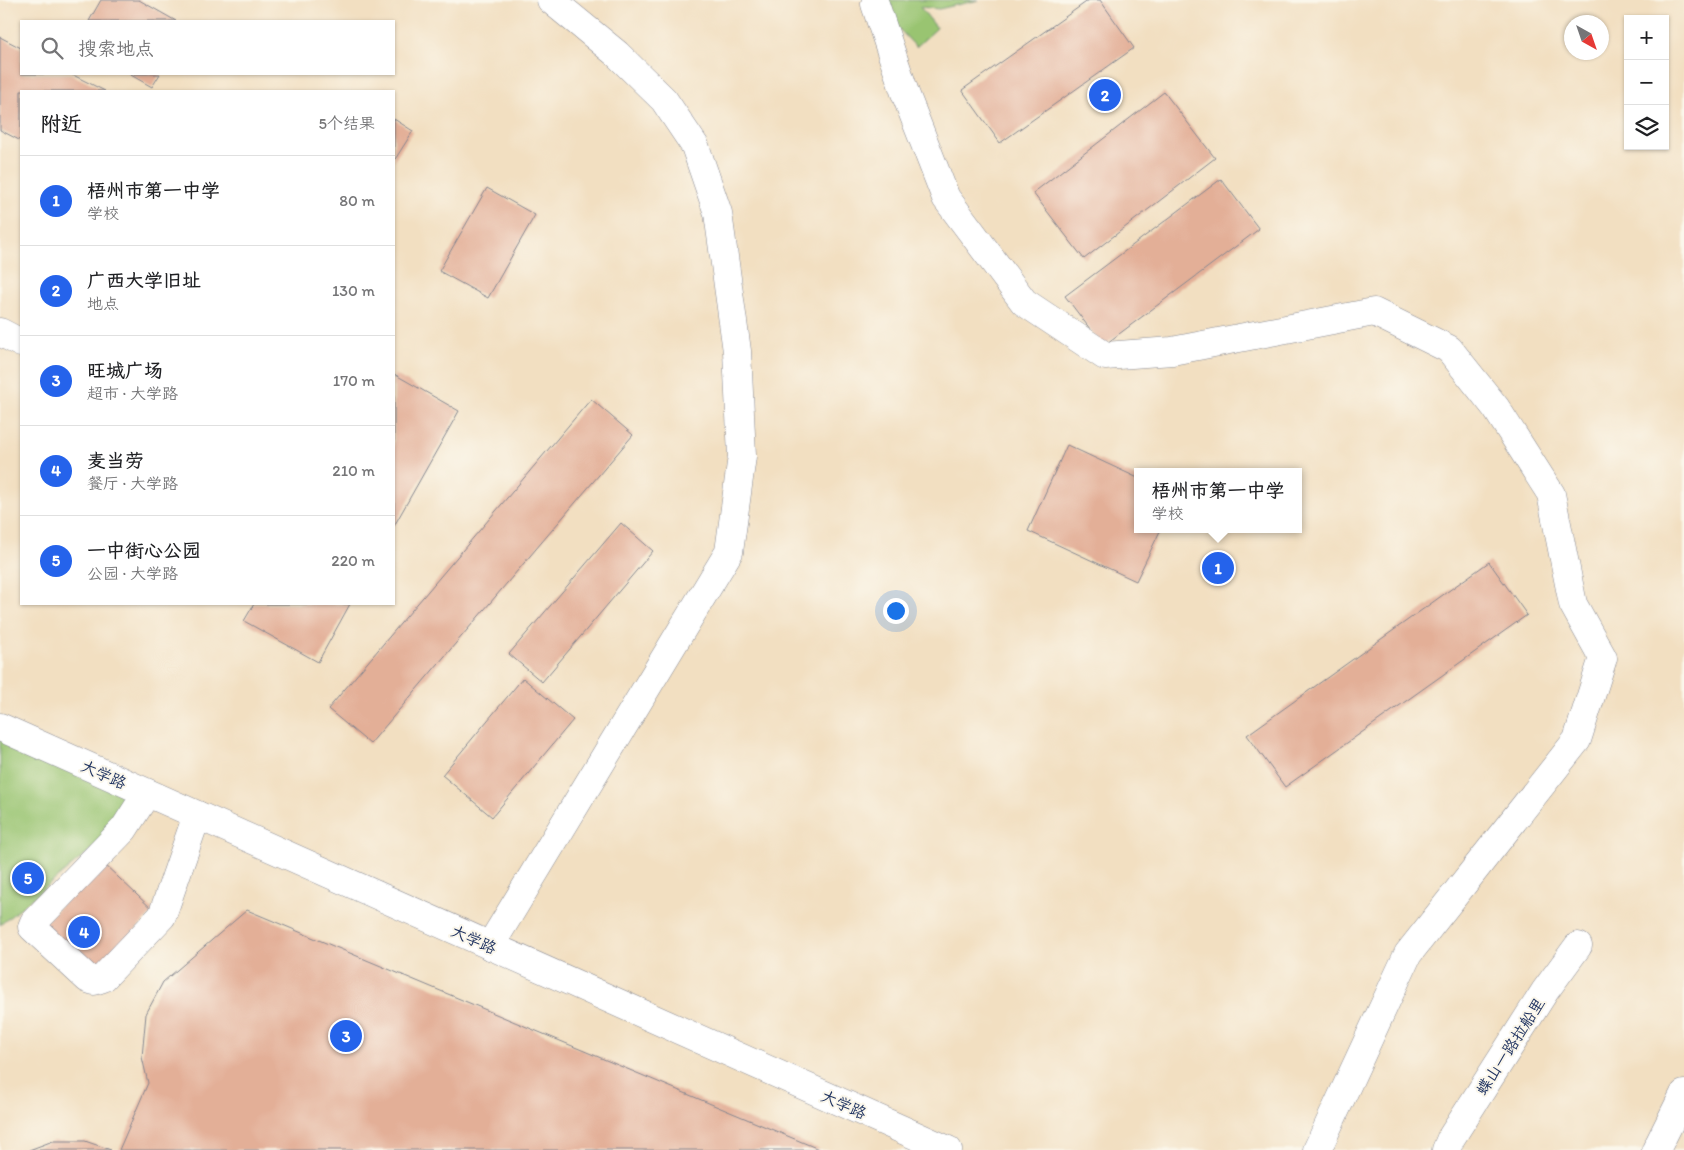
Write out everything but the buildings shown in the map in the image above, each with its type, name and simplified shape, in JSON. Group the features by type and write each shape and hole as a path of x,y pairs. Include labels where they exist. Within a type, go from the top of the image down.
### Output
{"street":[{"path":"490,946 729,552 742,456 737,351 718,213 695,146 664,100 617,54 551,0"},
{"path":"875,4 905,93 946,198 1024,302 1105,356 1172,351 1374,312 1449,349 1496,408 1551,494 1573,604 1603,658 1578,740 1408,954 1317,1150"},
{"path":"0,332 20,342"},
{"name":"大学路","path":"0,727 948,1150"},
{"path":"148,793 124,829 34,922 32,927 88,979 94,981 103,978 162,916 196,815"},
{"name":"蝶山一路拉船里","path":"1446,1150 1451,1138 1545,991 1578,946"},
{"path":"1656,1150 1684,1094"}],"green space":[{"path":"872,0 979,0 939,9 920,7 937,28 916,47"},
{"path":"0,738 111,785 124,799 123,817 114,831 0,925"}],"place":[{"name":"广西大学旧址","path":"1105,95"},
{"name":"梧州市第一中学","path":"1218,568"},
{"name":"一中街心公园","path":"28,878"},
{"name":"麦当劳","path":"84,932"},
{"name":"旺城广场","path":"346,1036"}]}
